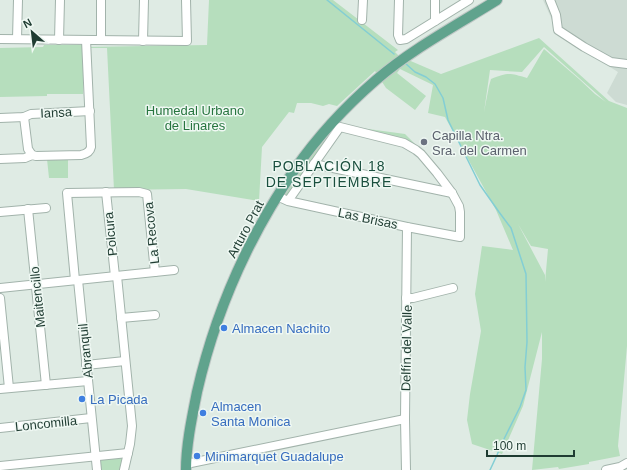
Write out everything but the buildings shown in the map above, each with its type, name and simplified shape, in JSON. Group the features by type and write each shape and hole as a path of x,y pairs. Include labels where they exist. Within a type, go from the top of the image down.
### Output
{"main road":[{"name":"Arturo Prat","path":"186,467 195,401 205,359 218,318 235,277 277,196 295,169 317,141 350,105 376,80 405,57 497,0"}],"street":[{"path":"17,39 18,0"},
{"path":"59,40 60,0"},
{"path":"101,0 101,40"},
{"path":"143,41 144,0"},
{"path":"0,39 187,41 186,0"},
{"path":"362,0 362,20"},
{"path":"399,0 398,34 400,40 406,39 470,0"},
{"path":"435,0 435,21"},
{"path":"550,0 556,15 558,30 611,62 627,64"},
{"path":"0,159 25,158 32,155 81,155 86,154 90,150 90,111 86,40"},
{"name":"Iansa","path":"0,118 24,117 31,114 90,111"},
{"path":"24,117 28,149 32,155"},
{"path":"288,201 340,127 404,143 410,146 421,154 432,166 452,193"},
{"path":"314,164 452,193"},
{"name":"Abranquil","path":"97,470 67,193 106,192"},
{"name":"La Recova","path":"106,192 139,192 147,194 154,272"},
{"name":"Polcura","path":"106,192 121,318 132,431 124,470"},
{"name":"Las Brisas","path":"277,196 288,201 460,237 459,206 452,193"},
{"path":"0,212 46,208"},
{"name":"Maitencillo","path":"28,210 46,385"},
{"name":"Delfín del Valle","path":"406,470 405,419 407,226"},
{"path":"0,288 174,270"},
{"path":"406,298 413,298 453,288"},
{"path":"0,298 9,388"},
{"path":"121,318 155,315"},
{"path":"86,365 125,361"},
{"path":"0,389 88,381"},
{"name":"Loncomilla","path":"0,428 92,418"},
{"path":"186,467 405,419"},
{"path":"0,466 128,453"},
{"path":"606,470 627,464"}],"shaded area":[{"path":"543,0 627,0 627,105 616,102 607,93 618,72 554,32 553,22"}],"green space":[{"name":"Humedal Urbano de Linares","path":"209,0 333,0 398,50 395,52 399,56 441,74 539,38 609,101 627,108 627,346 618,446 620,456 589,462 589,464 559,469 558,467 532,470 542,359 542,332 523,406 502,454 472,444 467,420 481,331 475,294 482,246 513,250 496,210 445,117 428,113 433,85 400,69 397,73 426,96 415,110 386,88 375,71 337,106 329,104 323,106 311,103 297,103 294,113 289,112 262,147 259,201 186,189 114,190 107,48 84,48 83,94 47,94 47,96 0,97 0,48 43,47 44,45 84,45 84,47 207,45","holes":["544,47 606,102 544,49 527,78 509,74 491,79 484,112 490,70 522,72","518,224 531,246 548,249 545,282 545,275"]},
{"path":"335,126 336,128 287,197 284,196 311,155"},
{"path":"346,126 405,134 419,148 416,148"},
{"path":"68,158 68,178 49,178 47,159"},
{"path":"125,456 122,470 98,470 97,460"}],"waterway":[{"path":"327,0 394,54"},
{"path":"405,63 415,72 426,77 435,84 443,98 448,120 480,185 511,228 526,274 526,390 520,407 490,470"}],"place":[{"name":"Capilla Ntra. Sra. del Carmen","path":"424,142"},
{"name":"Almacen Nachito","path":"224,328"},
{"name":"La Picada","path":"82,399"},
{"name":"Almacen Santa Monica","path":"203,413"},
{"name":"Minimarquet Guadalupe","path":"197,456"}],"district":[{"name":"POBLACIÓN 18 DE SEPTIEMBRE","path":"329,174"}]}
